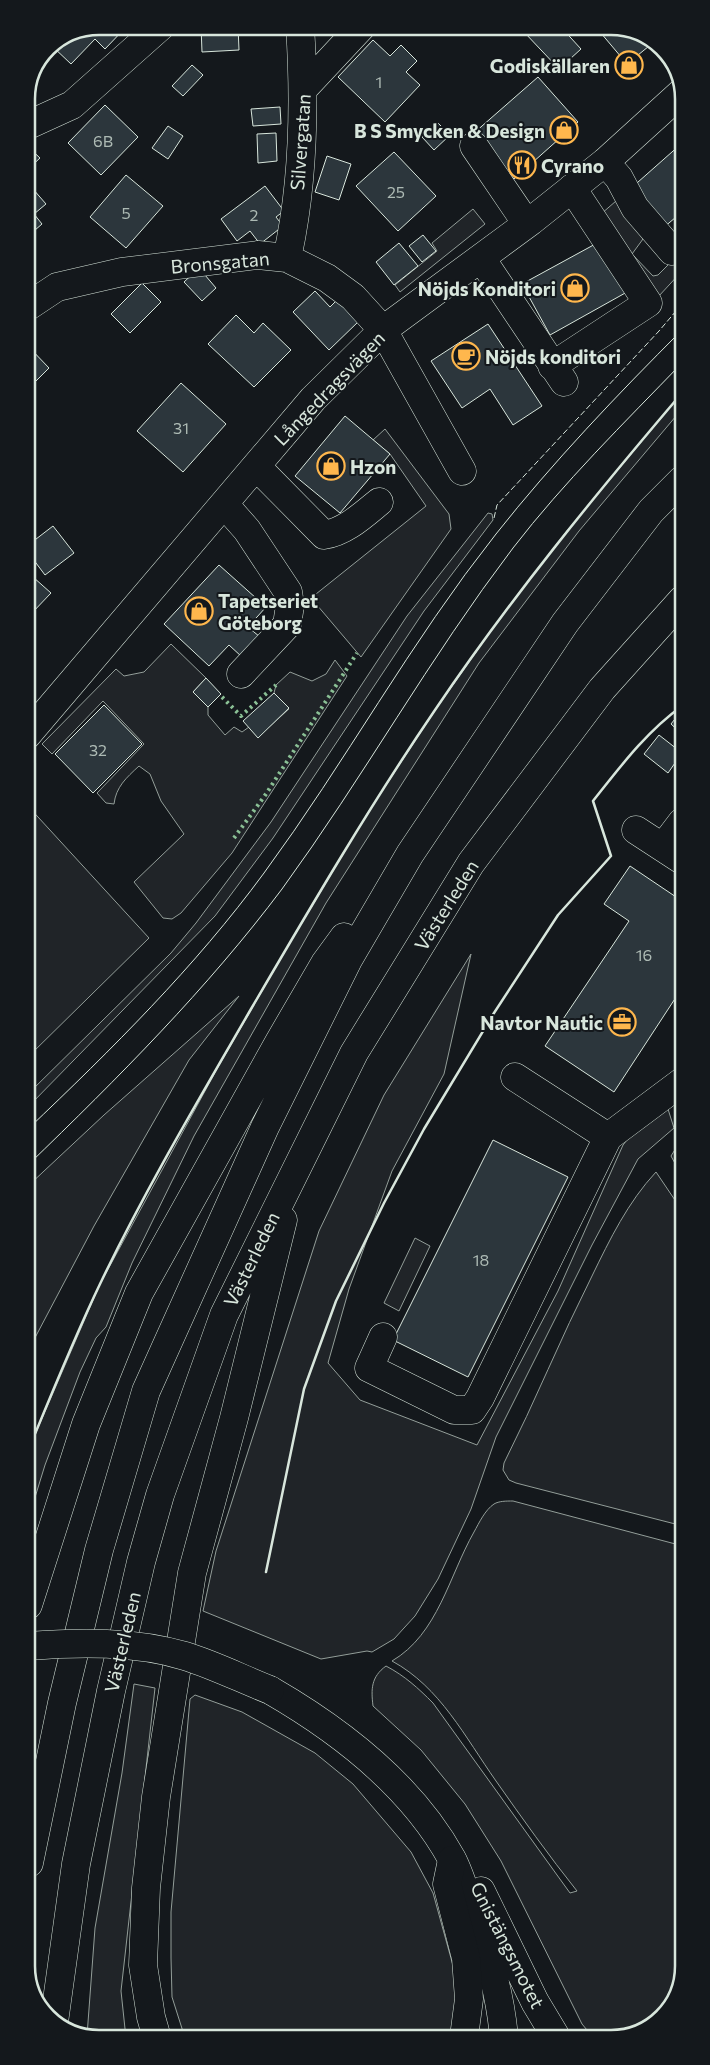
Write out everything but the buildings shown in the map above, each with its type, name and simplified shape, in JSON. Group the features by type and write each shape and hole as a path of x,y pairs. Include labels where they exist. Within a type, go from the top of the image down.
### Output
{"main road":[{"path":"35,122 72,105 151,35"},
{"name":"Silvergatan","path":"287,258 299,181 304,88 301,35"},
{"path":"304,88 354,35"},
{"name":"Långedragsvägen","path":"35,726 225,505 312,400 383,330 527,224 605,162 675,99"},
{"path":"474,146 527,224"},
{"path":"605,162 619,178 635,208 673,243"},
{"path":"481,258 558,374 648,303 572,188"},
{"name":"Bronsgatan","path":"35,302 57,287 122,272 250,256 287,258 307,266 334,282 353,297 383,330 462,471"},
{"path":"256,466 324,535 340,530 379,502"},
{"path":"35,1830 62,1703 100,1550 146,1391 265,1126 348,960 410,854 565,623 651,511 675,487"},
{"path":"225,505 247,530 288,592 290,599 287,625 241,674"},
{"name":"Västerleden","path":"55,2012 76,1864 111,1691 141,1562 160,1495 224,1315 354,1052 471,863 602,688 675,608"},
{"path":"636,830 673,853"},
{"path":"35,1583 86,1424 139,1293 206,1170 325,963 410,854"},
{"path":"515,1076 608,1137"},
{"path":"383,1337 369,1368 454,1410 472,1410 480,1398 608,1137 675,1087"},
{"path":"155,2030 143,1965 146,1888 157,1787 192,1573 234,1418 296,1167"},
{"name":"Gnistängsmotet","path":"35,1646 71,1643 127,1646 174,1654 270,1690 339,1734 393,1782 425,1819 452,1860 482,1938 500,1997 503,2030"},
{"path":"452,1860 447,1884 466,1958 469,2016 466,2030"},
{"name":"Gnistängsmotet","path":"452,1860 475,1876 535,2002 552,2030"}],"shaded area":[{"path":"616,201 642,234 643,239 632,254 653,276 658,275 675,258 675,279 658,297 601,214"},
{"path":"473,209 485,224 400,292 395,285 437,251 432,243"},
{"path":"675,401 675,417 579,531 479,663 326,903 194,1136 132,1263 106,1327 96,1338 80,1372 45,1465 35,1497 35,1435 100,1284 217,1069 367,814 436,709 505,611 566,532"},
{"path":"385,429 449,514 451,529 361,657 311,598 426,506 390,454 373,440"},
{"path":"488,513 492,514 493,520 424,611 273,838 215,916 35,1100 35,1087 171,953 196,923 271,822 407,616"},
{"path":"171,644 206,678 193,692 208,707 208,715 225,735 234,727 242,732 249,727 258,737 289,709 274,693 276,685 290,672 312,681 326,674 335,660 347,676 232,853 181,913 172,919 163,918 134,882 184,834 161,801 150,774 139,766 119,788 114,804 106,803 97,793 144,744 103,701 52,754 42,744 116,669 124,676 144,672"},
{"path":"35,814 149,938 35,1050"},
{"path":"471,954 444,1074 392,1171 349,1289 328,1363 360,1400 477,1445 558,1291 623,1145 635,1130 667,1106 674,1128 638,1159 592,1245 496,1437 471,1509 438,1579 415,1616 394,1639 372,1652 367,1651 321,1659 203,1611 216,1551 319,1231 384,1095"},
{"path":"239,996 189,1060 94,1226 35,1338 35,1179 104,1115"},
{"path":"675,1150 675,1163 671,1156"},
{"path":"656,1172 675,1200 675,1524 516,1483 509,1480 503,1470 504,1463 606,1248 628,1208"},
{"path":"415,1238 430,1246 399,1311 384,1303"},
{"path":"513,1501 675,1544 675,1966 672,1987 662,2005 647,2019 628,2028 587,2030 582,2024 501,1861 465,1804 421,1750 373,1706 373,1684 377,1674 386,1666 417,1687 433,1703 570,1893 577,1891 438,1699 409,1672 392,1661 408,1650 421,1636 441,1603 465,1549 485,1513 496,1503"},
{"path":"134,1684 155,1688 121,1991 125,2030 95,2030 88,2029 95,1928 122,1773"},
{"path":"195,1695 242,1712 315,1753 353,1784 411,1852 433,1893 457,1980 457,2021 454,2030 182,2030 172,1997 171,1912 190,1699"}],"tram line":[{"path":"35,1122 152,1006 237,908 294,831 435,617 496,534 586,429 675,337"},
{"path":"35,1158 161,1032 253,926 312,847 453,632 513,548 574,476 675,370"}],"hedge":[{"path":"234,838 266,794 357,653"},
{"path":"222,697 241,716 276,685"}],"fence":[{"path":"494,518 497,505 675,312"}],"wall":[{"path":"35,1434 81,1325 135,1214 251,1009 363,821 435,710 493,628 585,509 675,401"},
{"path":"266,1572 304,1389 336,1301 384,1203 424,1129 494,1013 558,915 611,856 593,801 645,739 675,711"}],"place":[{"name":"Godiskällaren","path":"629,65"},
{"name":"B S Smycken & Design","path":"564,130"},
{"name":"Cyrano","path":"522,165"},
{"name":"Nöjds Konditori","path":"575,288"},
{"name":"Nöjds konditori","path":"466,356"},
{"name":"Hzon","path":"331,466"},
{"name":"Tapetseriet Göteborg","path":"199,611"},
{"name":"Navtor Nautic","path":"622,1022"}]}
